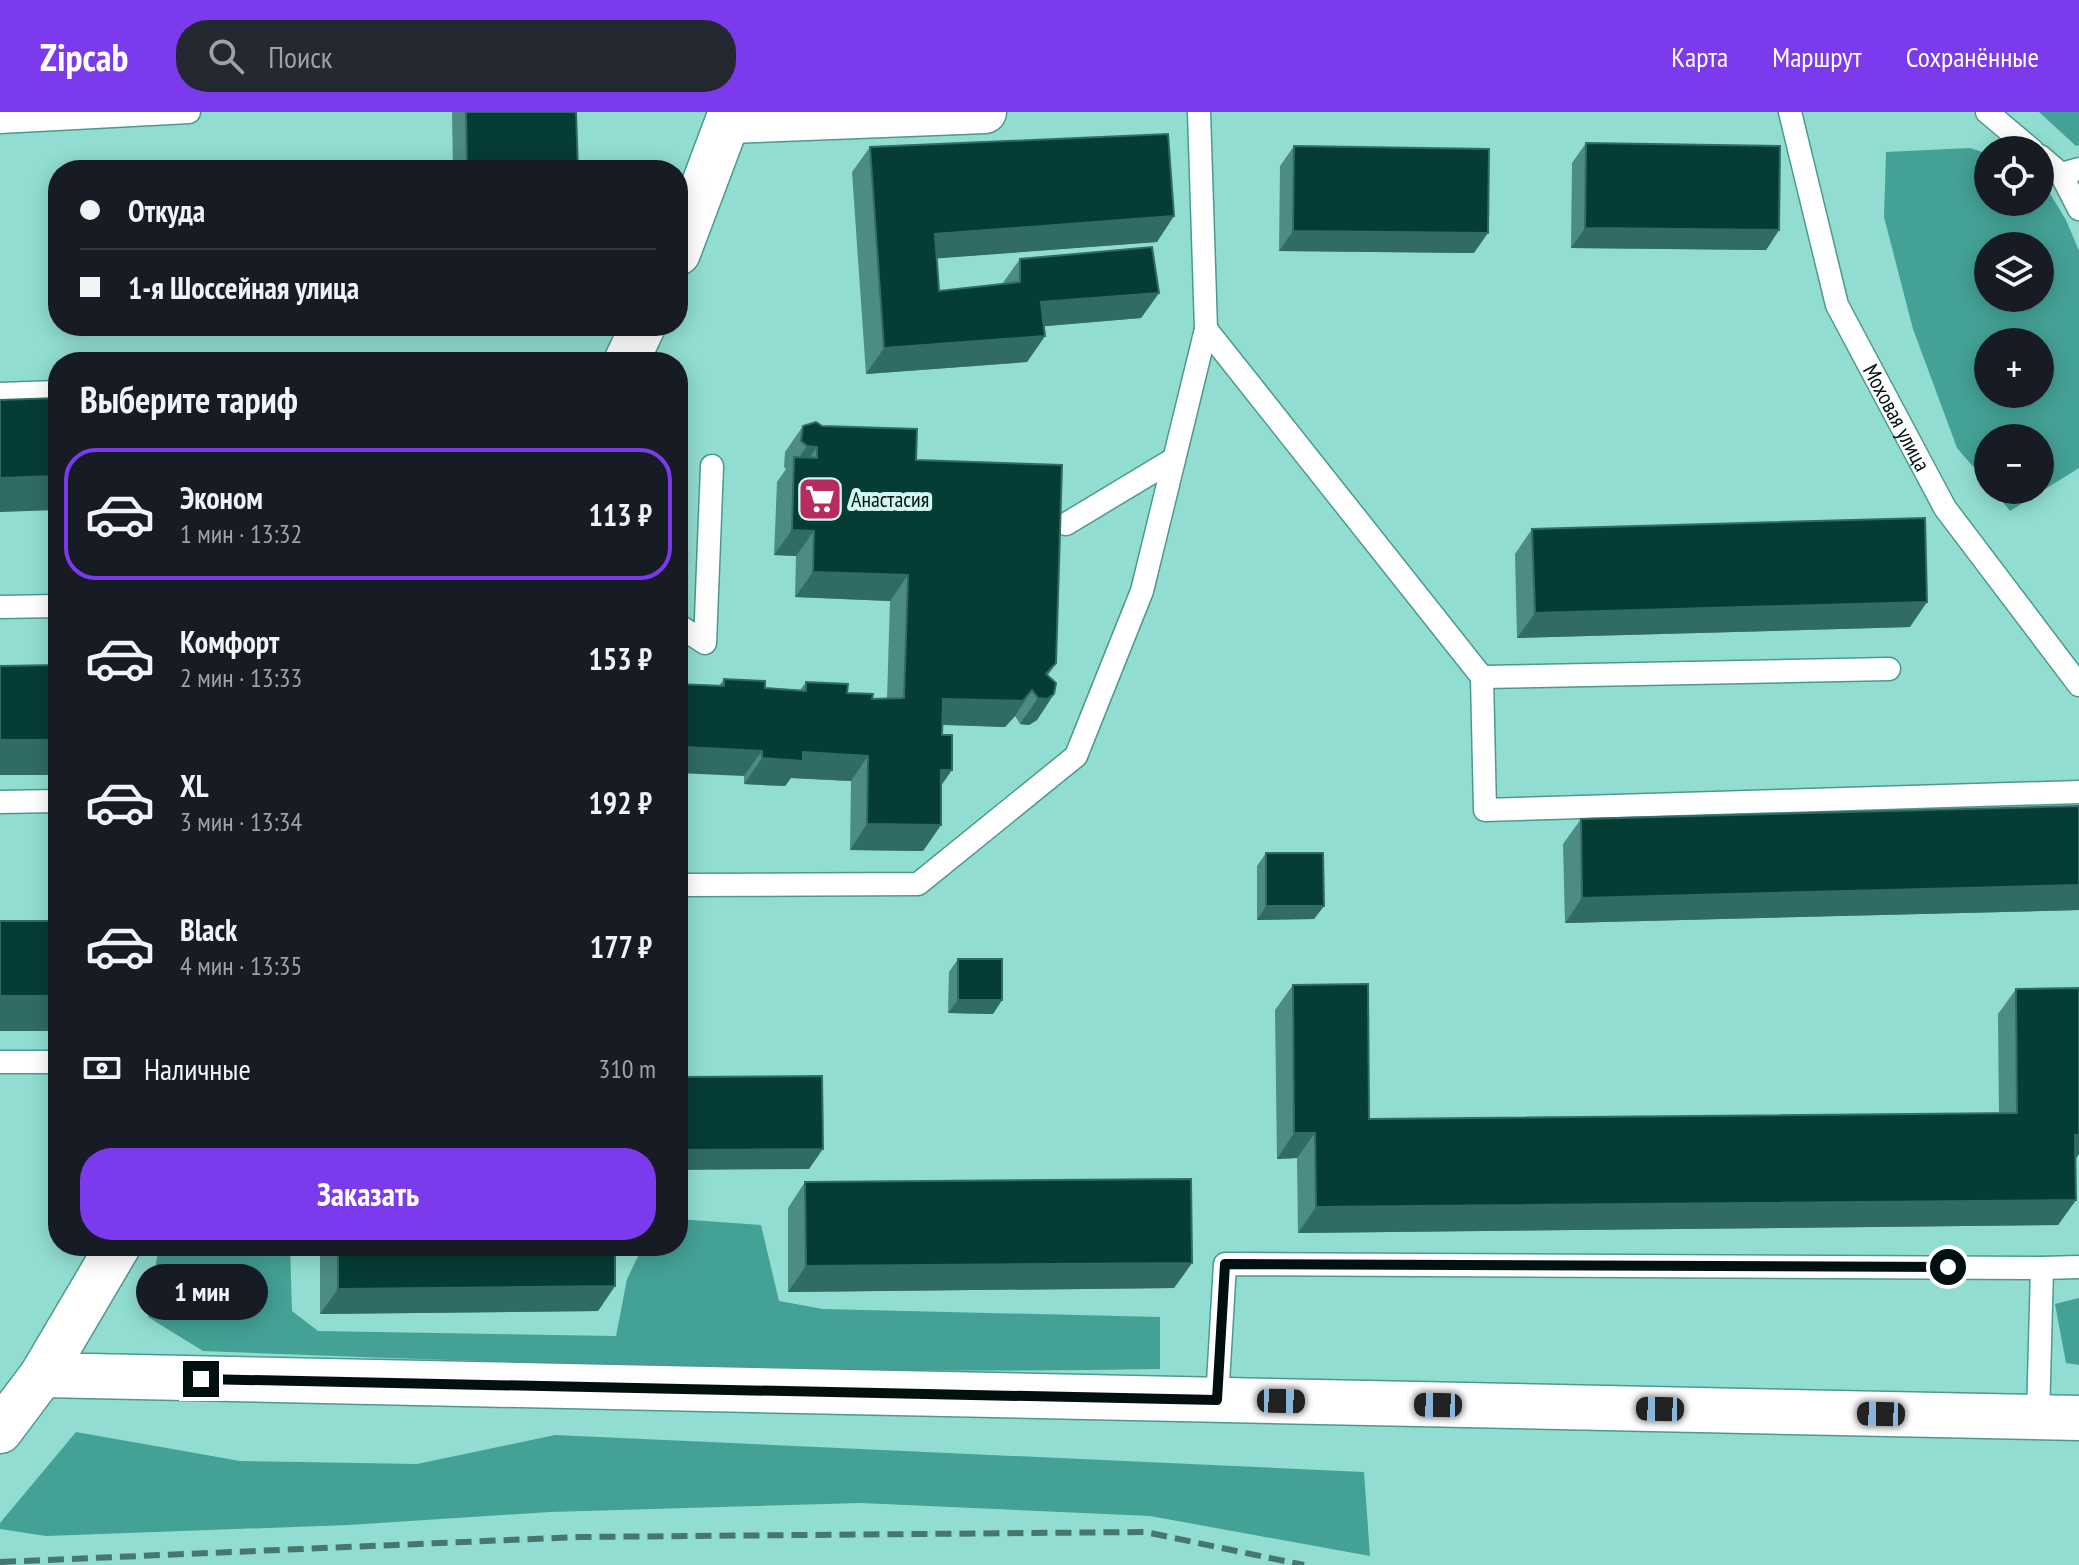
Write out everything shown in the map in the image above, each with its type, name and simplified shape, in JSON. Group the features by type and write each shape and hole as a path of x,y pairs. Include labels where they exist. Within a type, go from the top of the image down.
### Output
{"street":[{"path":"688,227 730,117 985,112"},
{"path":"0,1431 42,1375 112,1256"},
{"path":"42,1375 2059,1418"}],"lane":[{"path":"0,122 189,112"},
{"path":"688,885 918,884 1076,756 1142,591 1206,329 1199,112"},
{"name":"Моховая улица","path":"1790,112 1837,305 1945,508 2079,685"},
{"path":"1987,112 2015,136"},
{"path":"2070,172 2079,209"},
{"path":"1206,329 1482,677 1485,810 2079,792"},
{"path":"0,394 48,392"},
{"path":"1066,524 1174,459"},
{"path":"688,632 705,643 712,466"},
{"path":"0,607 48,606"},
{"path":"1482,677 1889,669"},
{"path":"0,802 48,801"},
{"path":"0,1062 48,1062"},
{"path":"1217,1400 1225,1264 2079,1267"},
{"path":"2042,1268 2059,1418"}],"shaded area":[{"path":"2039,112 2079,112 2079,145 2076,146"},
{"path":"1974,149 1974,216 2054,216 2054,200 2079,251 2079,468 2054,484 2054,424 1974,424 1974,468 1957,448 1913,329 1884,217 1886,152"},
{"path":"2004,504 2021,504 2010,511"},
{"path":"688,1220 761,1225 779,1301 823,1309 1160,1317 1160,1369 801,1369 203,1351 148,1317 157,1256 290,1256 292,1311 318,1331 616,1336 627,1279 638,1256 688,1256"},
{"path":"2079,1298 2079,1365 2066,1363 2055,1304"},
{"path":"76,1432 240,1461 417,1464 555,1435 1364,1472 1370,1556 1150,1516 861,1503 550,1512 348,1525 46,1536 0,1529 0,1523"}],"building":[{"path":"466,112 576,112 578,160 467,160"},
{"path":"1168,134 1174,216 935,234 939,291 1020,282 1020,259 1152,247 1159,293 1041,302 1045,336 884,348 870,147"},
{"path":"1586,143 1780,146 1779,230 1585,228"},
{"path":"1294,146 1489,149 1488,233 1293,231"},
{"path":"48,398 48,476 0,478 0,400"},
{"path":"816,422 822,426 917,429 916,460 1062,465 1056,663 1046,674 1056,683 1054,694 1047,699 1038,698 1032,690 1023,701 943,699 942,735 952,735 952,770 941,770 941,825 867,824 868,756 803,752 803,761 762,758 762,751 688,747 688,684 724,686 724,679 765,681 765,688 806,691 806,682 848,684 847,693 873,694 872,699 904,698 908,575 813,572 814,531 792,530 794,457 817,458 817,447 807,446 801,441 803,426"},
{"path":"1925,518 1927,602 1535,613 1532,529"},
{"path":"48,665 48,740 0,740 0,666"},
{"path":"2079,806 2079,885 1582,898 1581,819"},
{"path":"1266,853 1323,853 1324,906 1266,906"},
{"path":"0,921 48,921 48,996 0,996"},
{"path":"958,959 1002,959 1002,1000 958,1000"},
{"path":"1368,984 1369,1119 2017,1113 2016,989 2079,988 2076,1200 1316,1207 1315,1133 1294,1133 1293,985"},
{"path":"822,1076 823,1149 688,1150 688,1077"},
{"path":"1191,1179 1192,1263 806,1266 805,1182"},
{"path":"338,1256 615,1256 615,1286 338,1289"}],"railway":[{"path":"0,1562 579,1537 1145,1532 1304,1565"}],"place":[{"name":"Анастасия","path":"820,499"}],"route":[{"path":"201,1379 1217,1400 1225,1264 1948,1267"}]}
